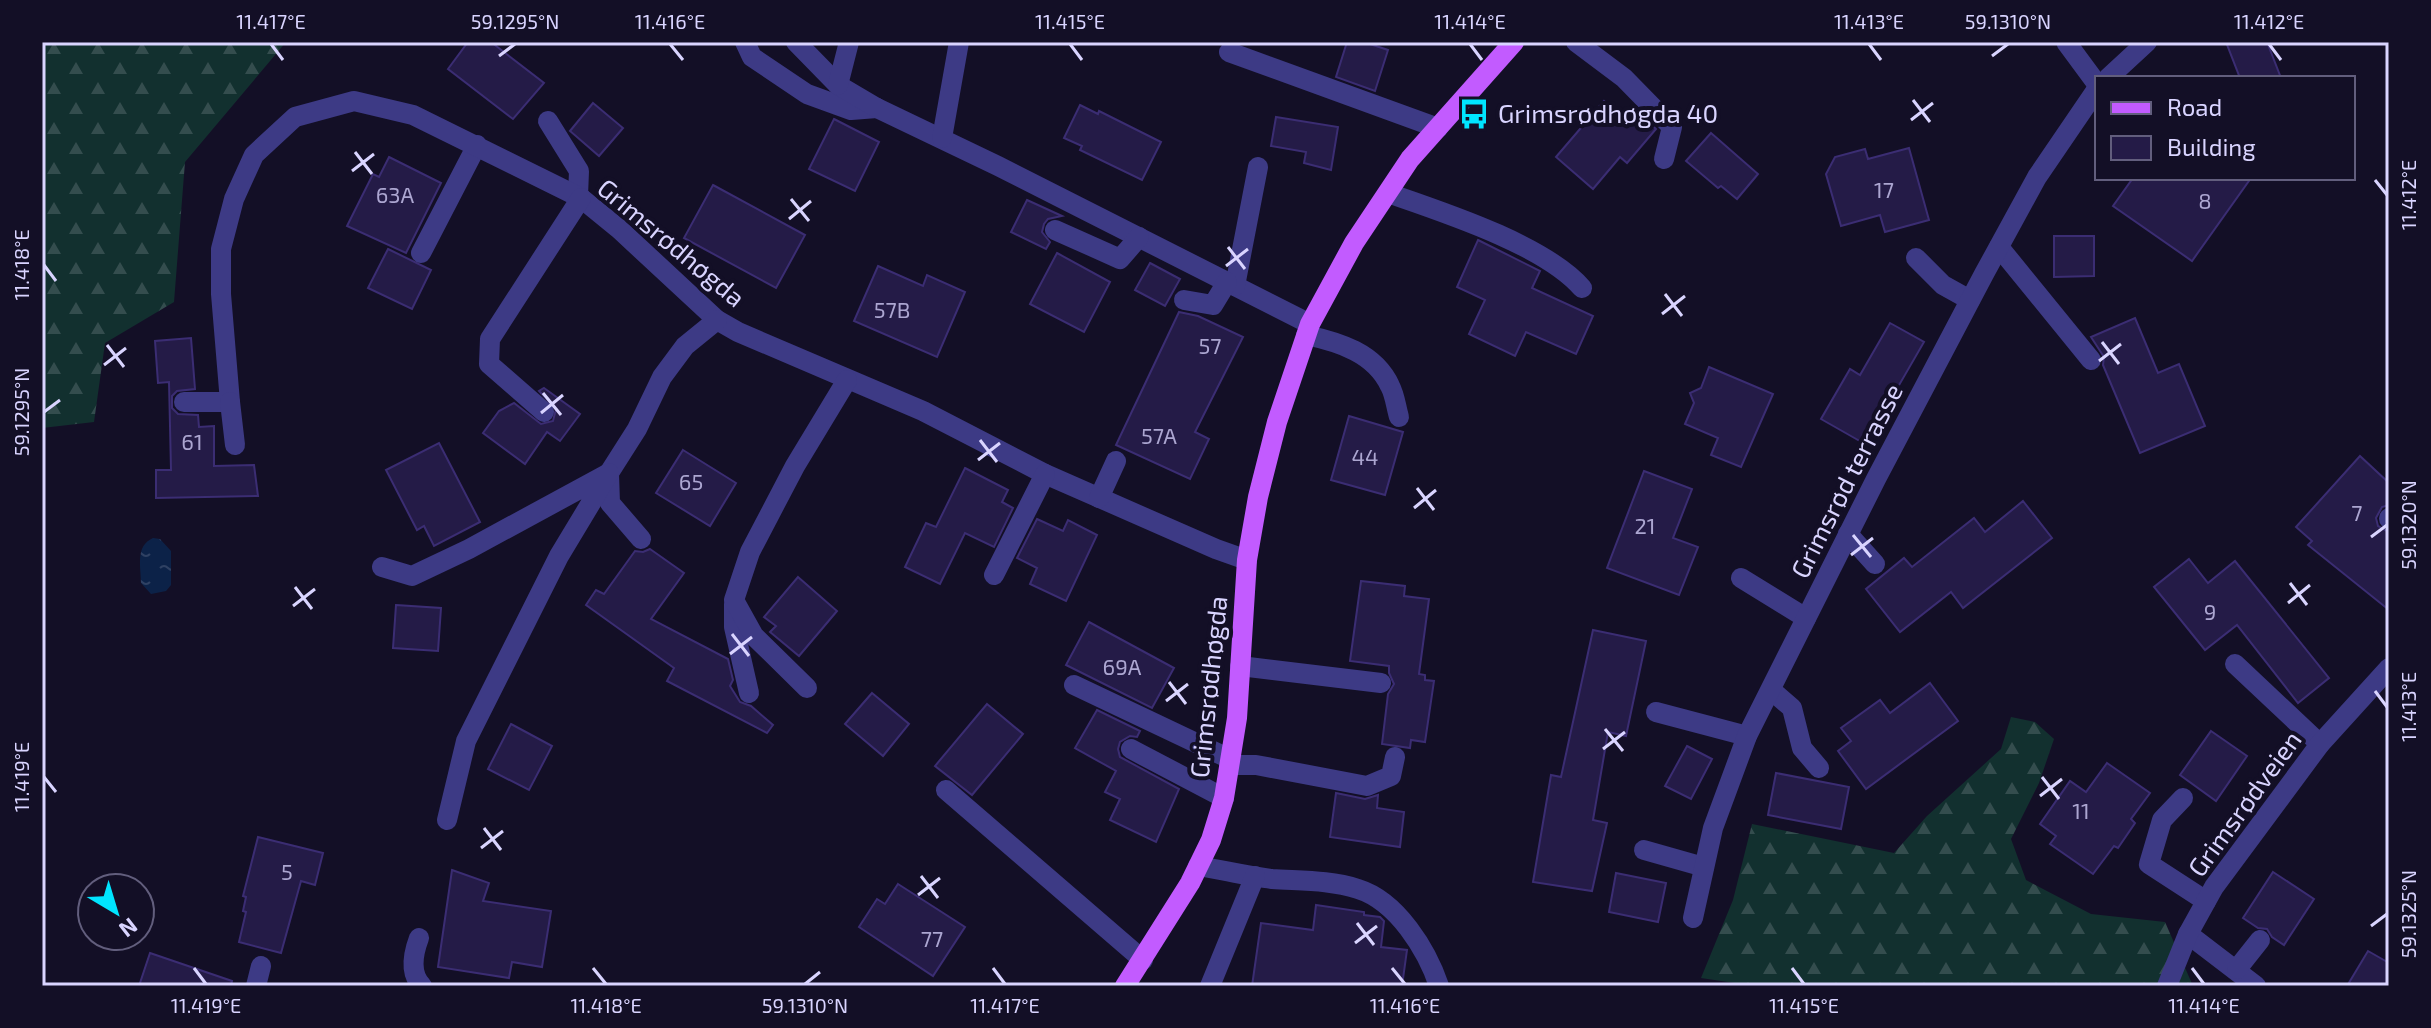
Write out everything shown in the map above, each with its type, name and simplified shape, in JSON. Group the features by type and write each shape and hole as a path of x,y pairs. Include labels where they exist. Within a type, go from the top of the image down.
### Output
{"main road":[{"name":"Grimsrødhøgda","path":"1125,986 1198,866 1211,840 1224,798 1237,718 1247,560 1258,497 1277,422 1308,330 1354,243 1410,159 1514,42"}],"street":[{"path":"745,42 752,57 807,94 851,110 877,108"},
{"path":"796,42 838,85 877,108 1139,237 1231,284 1308,330 1369,359 1390,384 1399,417"},
{"path":"838,85 849,42"},
{"path":"942,138 959,42"},
{"path":"1576,42 1624,78 1672,127 1664,159"},
{"path":"2066,42 2095,83"},
{"path":"2110,76 2147,42"},
{"path":"1229,52 1438,128"},
{"name":"Grimsrød terrasse","path":"1693,918 1713,828 1747,736 1970,300 2037,177 2095,89"},
{"name":"Grimsrødhøgda","path":"235,445 221,294 221,249 234,199 254,155 295,117 354,101 413,115 579,197 619,229 717,320 923,411 1045,474 1247,560"},
{"path":"544,412 489,364 490,339 579,197 579,171 548,121"},
{"path":"421,253 477,145"},
{"path":"1184,300 1213,305 1231,284 1258,167"},
{"path":"1388,193 1457,217 1533,252 1569,272 1582,288"},
{"path":"1055,230 1120,259 1139,237"},
{"path":"1999,247 2091,360"},
{"path":"1916,258 1943,285 1970,300"},
{"path":"447,820 466,741 559,556 637,429 662,377 685,346 717,320"},
{"path":"749,693 734,627 734,600 750,552 795,466 847,380"},
{"path":"184,402 230,402"},
{"path":"1099,498 1116,461"},
{"path":"609,473 610,503 641,539"},
{"path":"382,567 412,576 469,549 609,473"},
{"path":"994,575 1045,474"},
{"path":"1848,534 1875,564"},
{"path":"1741,578 1806,618"},
{"path":"734,600 754,636 807,688"},
{"path":"2235,664 2320,744"},
{"path":"1240,666 1381,683"},
{"name":"Grimsrødveien","path":"2167,986 2188,934 2206,901 2320,744 2389,668"},
{"path":"1074,685 1230,762 1367,786 1391,776 1395,757"},
{"path":"1771,690 1792,708 1802,748 1819,768"},
{"path":"1656,712 1747,736"},
{"path":"1131,749 1224,798"},
{"path":"946,790 1143,960"},
{"path":"2183,798 2162,820 2149,864 2206,901"},
{"path":"1644,850 1704,867"},
{"path":"1198,866 1255,876 1316,880 1361,890 1399,915 1431,961 1439,986"},
{"path":"1210,986 1255,876"},
{"path":"2188,934 2256,986"},
{"path":"419,938 412,955 416,980 422,986"},
{"path":"2237,969 2260,940"}],"green space":[{"path":"42,42 286,42 185,162 174,302 105,343 94,422 42,428"},
{"path":"2011,717 2035,722 2054,739 2039,783 2011,839 2026,880 2091,914 2165,922 2193,986 1755,986 1701,978 1733,900 1752,824 1894,853 1927,816 2001,749"}],"water":[{"path":"153,538 160,539 171,551 171,585 166,591 151,594 141,583 140,557 144,546"}],"building":[{"path":"468,42 491,42 544,83 513,119 448,69"},
{"path":"1347,42 1364,42 1388,50 1375,91 1336,77"},
{"path":"2226,42 2267,42 2280,76 2239,76"},
{"path":"1604,101 1626,120 1636,109 1656,129 1627,163 1620,157 1593,189 1556,157"},
{"path":"593,103 623,128 599,156 570,131"},
{"path":"1080,105 1098,114 1099,111 1161,142 1142,180 1080,150 1082,146 1064,138"},
{"path":"1276,117 1338,127 1331,170 1304,163 1306,152 1271,146"},
{"path":"834,119 879,142 855,191 809,169"},
{"path":"1711,133 1758,174 1737,199 1721,186 1718,188 1686,161"},
{"path":"1909,148 1929,220 1885,232 1880,215 1841,226 1826,174 1835,157 1865,149 1868,159"},
{"path":"389,157 441,183 406,253 347,226 373,174 379,177"},
{"path":"2132,180 2250,180 2192,261 2113,206"},
{"path":"713,185 805,235 776,288 684,238"},
{"path":"1027,200 1062,216 1048,219 1044,224 1042,232 1050,242 1046,249 1011,232"},
{"path":"2054,236 2094,236 2094,276 2054,277"},
{"path":"1478,240 1540,271 1532,288 1593,316 1576,354 1526,332 1515,356 1469,334 1485,300 1457,287"},
{"path":"388,249 431,270 412,309 368,288"},
{"path":"1057,253 1110,282 1084,332 1030,304"},
{"path":"1150,263 1180,279 1165,306 1135,290"},
{"path":"878,266 923,286 927,275 965,292 937,357 854,321"},
{"path":"1179,312 1198,316 1243,337 1195,432 1209,439 1190,479 1116,445"},
{"path":"2135,318 2158,373 2179,364 2205,426 2140,453 2103,365 2104,357 2091,337"},
{"path":"1890,323 1924,342 1865,444 1821,419 1850,369 1860,375"},
{"path":"191,338 195,389 177,391 172,396 172,408 178,414 198,415 199,427 214,426 214,466 254,465 258,496 156,498 156,470 171,470 169,382 158,383 155,341"},
{"path":"1709,367 1773,394 1741,467 1711,455 1718,438 1685,424 1694,403 1690,393 1701,388"},
{"path":"544,388 580,414 560,441 547,432 525,464 483,433 499,411 514,403 541,424 553,421 556,409 539,391"},
{"path":"1349,416 1403,432 1385,495 1331,480"},
{"path":"439,443 480,522 434,546 424,526 417,530 386,470"},
{"path":"683,450 736,483 710,526 656,493"},
{"path":"2360,456 2389,483 2389,505 2382,507 2376,518 2378,526 2389,532 2389,610 2308,545 2312,541 2296,527"},
{"path":"965,468 1008,490 1002,502 1013,508 994,547 965,533 940,584 905,567 926,523 936,527"},
{"path":"1644,471 1692,489 1673,538 1698,547 1679,595 1607,568"},
{"path":"2023,501 2052,538 1963,608 1951,592 1900,632 1866,589 1904,558 1912,567 1974,518 1985,532"},
{"path":"1037,519 1063,531 1068,520 1097,535 1066,601 1030,584 1037,568 1017,558"},
{"path":"650,549 684,573 651,619 728,659 733,680 730,686 740,702 751,706 773,725 767,733 667,681 674,668 586,605 596,590 604,594 635,551"},
{"path":"2189,559 2208,583 2235,561 2329,678 2298,703 2237,625 2205,650 2154,587"},
{"path":"798,577 837,611 799,656 770,632 776,626 764,617"},
{"path":"1361,581 1405,586 1404,596 1429,599 1419,674 1425,675 1425,680 1434,681 1425,742 1411,740 1410,748 1382,744 1388,694 1394,684 1389,666 1350,661"},
{"path":"396,605 441,608 438,651 393,648"},
{"path":"1089,622 1174,668 1152,708 1066,665"},
{"path":"1593,630 1646,641 1626,736 1608,732 1593,820 1607,823 1592,891 1533,882 1551,775 1561,777"},
{"path":"1930,683 1958,721 1866,789 1838,751 1851,741 1841,728 1880,700 1890,713"},
{"path":"872,693 909,724 883,756 845,724"},
{"path":"987,704 1023,734 972,795 935,766"},
{"path":"1097,710 1140,731 1137,737 1130,736 1120,742 1120,757 1179,789 1156,842 1110,820 1120,799 1105,792 1116,771 1075,748"},
{"path":"511,724 552,746 529,790 488,769"},
{"path":"2211,731 2247,756 2216,801 2180,775"},
{"path":"1687,746 1712,759 1691,799 1665,786"},
{"path":"2107,763 2150,793 2131,819 2135,823 2118,848 2114,846 2093,874 2050,844 2056,836 2040,824 2070,781 2086,792"},
{"path":"1776,773 1849,787 1841,829 1768,815"},
{"path":"1336,793 1365,799 1378,795 1377,808 1404,812 1400,847 1330,837"},
{"path":"258,837 323,853 315,885 301,881 281,953 239,942 246,912 243,911 246,897 243,896"},
{"path":"452,870 489,883 483,901 551,911 542,967 512,962 509,978 438,967"},
{"path":"2273,872 2314,899 2284,945 2267,929 2258,928 2243,918"},
{"path":"1616,873 1666,883 1658,922 1609,912"},
{"path":"898,884 965,927 933,976 859,927 877,899 885,904"},
{"path":"1316,905 1380,917 1384,921 1381,947 1407,950 1402,986 1252,986 1261,923 1313,930"},
{"path":"2368,951 2389,963 2389,986 2347,986"},
{"path":"150,953 232,981 231,986 139,986"}],"place":[{"name":"Grimsrødhøgda 40","path":"1474,114"}]}
